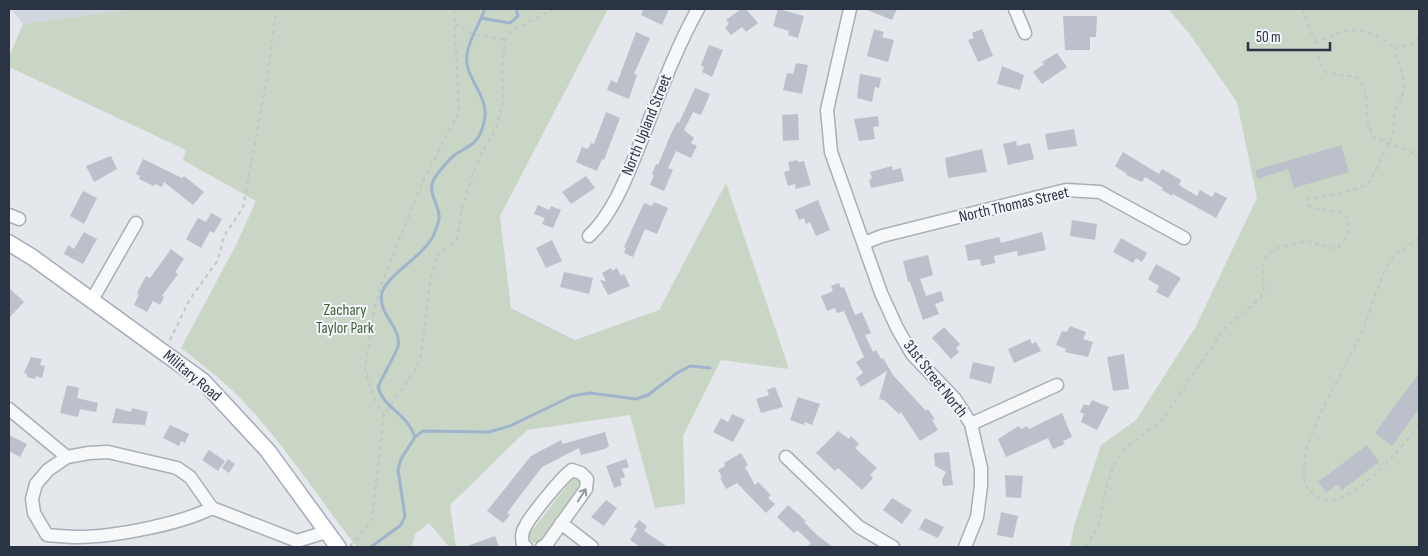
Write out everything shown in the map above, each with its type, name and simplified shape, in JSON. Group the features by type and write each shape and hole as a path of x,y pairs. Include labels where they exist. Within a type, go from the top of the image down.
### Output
{"main road":[{"name":"Military Road","path":"9,243 92,300 203,381 268,452 338,547"}],"street":[{"name":"North Upland Street","path":"589,236 604,222 632,165 683,36 698,9"},
{"name":"31st Street North","path":"850,9 826,110 834,166 897,328 912,354 955,399 971,424 981,468 981,486 977,517 965,547"},
{"path":"1015,9 1025,33"},
{"name":"North Thomas Street","path":"864,243 882,236 1066,190 1100,192 1184,238"},
{"path":"92,300 136,223"},
{"path":"971,424 1057,385"},
{"path":"9,408 59,448 67,458"},
{"path":"212,508 198,515 131,531 79,537 47,535 34,513 32,499 36,484 48,470 67,458 108,452 177,468 190,477 212,508 297,541 326,532"},
{"path":"786,456 858,527 894,547"},
{"path":"526,547 523,546 522,536 525,526 563,476 572,470 581,473 587,479 586,489 546,545 542,547"},
{"path":"561,523 592,547"}],"path":[{"path":"170,340 190,299 218,260 224,236 243,208 267,77 276,13 273,9"},
{"path":"384,415 376,401 365,369 374,310 384,277 424,179 459,112 454,9"},
{"path":"348,547 360,536 372,518 384,415 386,409 400,393 421,355 430,283 437,255 457,239 462,208 482,152 495,131 504,100 502,74 504,40 513,30 554,9"},
{"path":"1302,9 1316,43 1320,64 1327,73 1357,76 1365,85 1368,100 1367,120 1373,137 1411,152 1419,160"},
{"path":"455,24 473,34 504,40"},
{"path":"1086,547 1100,522 1106,488 1114,465 1124,449 1162,420 1224,329 1260,297 1264,290 1263,266 1267,255 1278,248 1306,241 1336,249 1343,243 1350,229 1350,222 1344,213 1313,208 1308,204 1308,199 1362,187 1371,180 1396,126 1395,110 1402,99 1404,87 1394,49 1383,38 1358,29 1338,32 1316,43"},
{"path":"1394,49 1411,44 1419,36"},
{"path":"1419,238 1395,255 1388,266 1363,330 1319,416 1304,464 1304,478 1310,493 1323,500 1339,500 1381,471 1394,458 1419,424"}],"shaded area":[{"path":"11,9 132,9 23,24"}],"green space":[{"name":"Zachary Taylor Park","path":"132,9 608,9 500,216 511,308 575,340 659,310 726,183 789,369 721,360 683,436 685,504 655,508 630,415 527,430 450,505 456,547 449,547 429,523 415,534 412,547 357,547 269,430 236,394 181,348 236,245 256,201 183,160 186,150 9,67 9,57 23,24"},
{"path":"1168,9 1419,9 1419,547 1070,547 1074,526 1101,445 1136,420 1195,328 1257,198 1237,102 1188,32"},
{"path":"573,478 581,481 581,488 540,542 533,543 530,540 530,533"}],"building":[{"path":"644,9 669,9 662,25 641,15"},
{"path":"741,9 746,9 758,23 746,32 742,27 731,35 725,28 729,24 726,20"},
{"path":"778,9 804,16 798,38 788,35 789,31 773,26"},
{"path":"865,9 897,9 892,20"},
{"path":"1063,16 1097,16 1096,37 1090,37 1090,50 1065,50"},
{"path":"874,29 884,32 882,37 894,40 888,62 867,56"},
{"path":"982,29 993,56 978,62 968,40 974,38 972,33"},
{"path":"636,32 650,38 634,74 637,75 629,99 607,90 611,80 617,83"},
{"path":"709,45 723,50 712,77 702,72 704,67 701,65"},
{"path":"1057,53 1067,67 1042,84 1033,72 1044,64 1042,62"},
{"path":"796,63 808,65 802,94 783,90 787,73 793,74"},
{"path":"1002,66 1024,75 1020,90 997,84"},
{"path":"860,74 881,78 879,88 875,87 872,102 857,98"},
{"path":"695,88 710,94 701,115 693,112 684,130 694,138 691,143 697,146 691,158 676,151 668,168 673,170 664,191 650,185 654,175 652,174"},
{"path":"606,112 620,118 604,160 602,159 597,171 576,162 582,147 588,149 591,143 594,144"},
{"path":"798,114 799,140 783,141 782,115"},
{"path":"878,116 879,126 873,127 875,139 859,141 854,119"},
{"path":"1074,129 1077,146 1048,150 1045,134"},
{"path":"1016,141 1017,146 1030,143 1034,159 1008,165 1003,144"},
{"path":"1341,145 1349,172 1294,188 1288,169 1258,179 1255,170"},
{"path":"982,149 987,172 948,178 945,158"},
{"path":"1123,152 1159,174 1162,169 1181,180 1179,185 1197,196 1200,190 1212,197 1215,192 1227,198 1216,218 1173,194 1172,196 1145,177 1142,182 1126,175 1115,166"},
{"path":"111,156 117,169 94,182 86,166"},
{"path":"143,159 182,178 184,176 204,192 193,205 164,182 162,187 155,184 154,186 139,179 140,176 136,174"},
{"path":"798,160 798,162 804,161 811,185 796,189 795,184 788,186 784,172 790,170 788,162"},
{"path":"892,166 893,170 901,168 904,181 871,188 869,180 872,178 870,172"},
{"path":"586,176 595,188 571,204 562,192"},
{"path":"83,191 97,198 84,224 70,216"},
{"path":"818,200 830,230 816,236 810,222 806,224 804,218 799,220 795,210"},
{"path":"654,202 668,208 657,234 645,229 633,257 624,253 626,248 624,247 644,203 652,206"},
{"path":"538,205 549,210 551,206 561,210 553,228 542,224 545,218 534,214"},
{"path":"211,213 222,219 214,233 210,231 201,248 186,239 198,218 206,222"},
{"path":"1072,220 1097,224 1095,240 1070,236"},
{"path":"84,232 97,239 83,264 64,254 68,245 74,249"},
{"path":"1042,232 1046,250 1018,256 1017,251 994,256 995,263 981,266 980,259 968,261 965,245 999,237 1001,243"},
{"path":"1121,238 1147,253 1142,262 1136,258 1133,263 1113,252"},
{"path":"552,240 562,261 546,268 536,248"},
{"path":"171,249 184,259 175,272 178,274 162,296 164,297 160,305 153,301 147,312 134,305 139,294 137,293 146,276 150,278"},
{"path":"928,255 933,275 920,279 926,296 941,291 944,301 935,304 939,314 923,320 910,282 908,282 903,261"},
{"path":"1156,264 1181,278 1168,298 1156,292 1159,286 1148,279"},
{"path":"611,268 612,271 617,268 621,276 624,274 630,286 608,295 600,280 606,281 602,273"},
{"path":"564,272 593,278 589,294 560,287"},
{"path":"839,283 841,288 844,287 855,315 862,312 871,333 865,335 873,352 876,350 893,375 926,411 928,409 935,419 932,420 938,430 920,441 901,412 899,414 884,400 879,399 887,371 861,387 856,378 863,373 856,362 864,357 844,311 837,313 835,308 827,311 821,296 833,291 831,286"},
{"path":"9,288 24,302 9,318"},
{"path":"1070,326 1086,332 1083,339 1093,342 1088,357 1065,352 1066,349 1056,345 1062,331 1067,332"},
{"path":"944,327 960,344 956,348 959,352 951,359 932,338"},
{"path":"1030,339 1032,344 1036,342 1041,351 1014,363 1008,349"},
{"path":"1124,354 1129,389 1113,391 1107,357"},
{"path":"31,357 42,359 40,365 45,366 42,378 36,376 35,379 27,377 27,374 24,373"},
{"path":"973,362 995,367 991,384 969,378"},
{"path":"1419,373 1419,409 1392,446 1375,433"},
{"path":"67,385 79,388 77,398 98,403 96,412 80,409 78,417 60,413"},
{"path":"775,387 783,407 761,413 756,399 769,395 767,390"},
{"path":"798,397 820,404 812,425 805,422 804,425 790,420"},
{"path":"1092,400 1109,407 1097,430 1081,422 1084,414 1080,412 1084,404 1089,406"},
{"path":"116,408 131,412 132,408 148,412 145,425 112,423"},
{"path":"1062,413 1072,437 1063,441 1065,444 1053,449 1048,438 1006,457 998,439 1019,426 1021,429 1027,426 1029,429"},
{"path":"732,414 745,420 733,442 713,432 721,418 728,422"},
{"path":"170,425 189,434 185,443 181,441 179,446 163,438"},
{"path":"838,431 849,439 851,436 859,444 855,448 877,468 870,475 873,478 862,490 838,468 835,471 816,453"},
{"path":"605,432 609,446 605,449 581,455 579,448 542,467 507,513 510,515 503,523 487,511 531,456 561,440 563,444"},
{"path":"9,435 27,444 20,457 9,451"},
{"path":"1367,445 1379,462 1342,490 1338,484 1326,493 1318,482"},
{"path":"209,450 225,461 218,471 202,460"},
{"path":"949,452 953,485 943,486 942,480 946,472 935,466 934,453"},
{"path":"741,453 748,465 745,467 755,485 758,482 771,495 768,498 775,504 766,513 737,483 726,489 720,478 722,477 718,470 725,466 724,463"},
{"path":"228,459 235,464 229,473 222,468"},
{"path":"626,459 629,467 622,469 625,477 620,479 622,485 614,488 606,466"},
{"path":"1005,475 1023,476 1021,498 1006,497"},
{"path":"892,498 912,510 902,524 883,510"},
{"path":"606,500 617,508 604,526 591,517"},
{"path":"788,505 806,521 804,522 817,535 833,547 807,547 811,543 797,530 794,533 777,517"},
{"path":"1001,512 1018,516 1013,538 997,535"},
{"path":"925,518 944,527 938,538 919,529"},
{"path":"639,520 647,526 644,531 668,547 640,547 630,540 637,529 634,527"},
{"path":"495,536 499,547 467,546"}],"waterway":[{"path":"481,18 485,9"},
{"path":"415,437 407,422 385,401 378,387 398,346 396,333 381,301 382,293 391,279 423,250 435,232 439,221 438,209 432,193 433,182 436,176 445,164 477,139 482,129 485,113 484,104 467,63 469,45 481,18 510,23 518,16 516,9"},
{"path":"371,547 401,525 405,516 398,470 401,459 415,437 423,431 489,432 510,426 572,396 590,393 636,399 648,395 677,373 690,366 710,368"}]}
